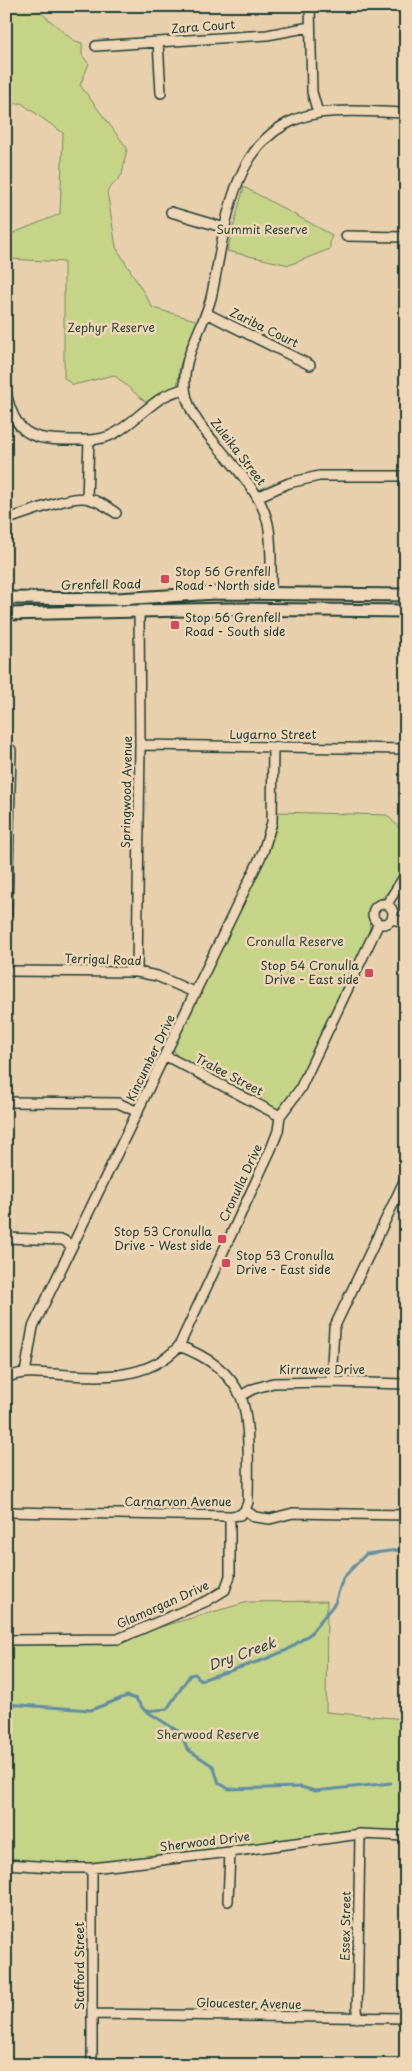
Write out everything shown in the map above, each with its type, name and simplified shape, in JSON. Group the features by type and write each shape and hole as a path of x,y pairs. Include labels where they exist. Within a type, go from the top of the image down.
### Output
{"main road":[{"name":"Grenfell Road","path":"6,598 73,600 169,597 216,593 406,595"},
{"path":"270,610 271,593"},
{"path":"6,614 270,610 406,611"}],"street":[{"path":"310,6 312,92 318,113"},
{"name":"Zara Court","path":"96,46 267,35 310,27"},
{"path":"158,42 160,93"},
{"path":"6,392 9,408 18,424 29,434 41,439 98,440 116,433 163,397 185,388 183,378 189,352 206,313 225,228 240,174 266,137 295,120 318,113 406,112"},
{"path":"6,179 6,220"},
{"path":"171,212 225,228"},
{"path":"346,236 406,237"},
{"name":"Zariba Court","path":"206,313 310,365"},
{"name":"Zuleika Street","path":"185,388 194,415 257,497 269,527 271,593"},
{"path":"87,498 89,440"},
{"path":"257,497 289,482 319,476 406,476"},
{"path":"14,517 61,502 87,498 108,506 116,513"},
{"name":"Springwood Avenue","path":"137,972 140,745 139,612"},
{"name":"Lugarno Street","path":"140,745 406,749"},
{"name":"Kincumber Drive","path":"25,1373 33,1327 166,1056 263,852 270,831 272,816 273,748"},
{"path":"6,750 11,750 6,948"},
{"path":"387,904 406,874"},
{"path":"382,903 387,904 391,908 392,918 384,924 379,923 372,915 373,909 382,903"},
{"path":"392,918 406,924"},
{"name":"Cronulla Drive","path":"6,1378 25,1373 123,1376 153,1365 171,1355 179,1346 271,1149 278,1132 280,1116 300,1090 379,923"},
{"name":"Terrigal Road","path":"6,971 137,972 157,976 196,993"},
{"name":"Tralee Street","path":"166,1056 280,1116"},
{"path":"6,1102 118,1103 138,1112"},
{"path":"331,1382 334,1328 406,1176"},
{"path":"6,1238 64,1240 72,1246"},
{"path":"179,1346 205,1356 223,1372 240,1396 245,1415 248,1443 248,1502 245,1510"},
{"name":"Kirrawee Drive","path":"240,1396 253,1389 273,1383 406,1384"},
{"name":"Carnarvon Avenue","path":"6,1512 230,1516 240,1515 245,1510 254,1516 270,1519 293,1513 406,1515"},
{"name":"Glamorgan Drive","path":"6,1640 118,1639 207,1601 225,1590 230,1576 230,1516"},
{"path":"406,1704 406,1792"},
{"name":"Sherwood Drive","path":"6,1864 92,1868 360,1834 406,1836"},
{"name":"Essex Street","path":"357,2018 360,1834"},
{"path":"228,1901 230,1852"},
{"name":"Stafford Street","path":"92,1868 92,2065"},
{"name":"Gloucester Avenue","path":"92,2014 406,2018"}],"green space":[{"name":"Zephyr Reserve","path":"6,6 33,6 73,40 82,43 82,55 89,64 80,85 127,148 122,175 107,191 116,247 153,308 199,321 180,365 177,388 149,405 114,375 73,385 64,378 64,262 9,259 11,234 60,214 63,133 21,103 6,105"},
{"name":"Summit Reserve","path":"244,187 332,235 330,249 289,265 227,251"},
{"name":"Cronulla Reserve","path":"278,812 387,815 406,835 406,866 387,893 369,910 370,928 366,941 294,1090 277,1110 260,1101 263,1092 257,1086 240,1090 177,1057 173,1048 270,847 277,825"},
{"name":"Sherwood Reserve","path":"327,1601 326,1712 405,1719 406,1836 360,1834 92,1868 6,1863 6,1640 118,1639 248,1602"}],"waterway":[{"name":"Dry Creek","path":"6,1704 91,1710 127,1696 136,1699 145,1711 167,1709 190,1675 195,1674 201,1680 263,1660 287,1650 310,1634 335,1603 343,1578 366,1554 406,1549"},
{"path":"146,1711 181,1733 187,1749 213,1766 219,1783 229,1789 301,1787 315,1791 391,1783"}],"place":[{"name":"Stop 56 Grenfell Road - North side","path":"165,579"},
{"name":"Stop 56 Grenfell Road - South side","path":"175,625"},
{"name":"Stop 54 Cronulla Drive - East side","path":"369,973"},
{"name":"Stop 53 Cronulla Drive - West side","path":"222,1239"},
{"name":"Stop 53 Cronulla Drive - East side","path":"226,1263"}]}
